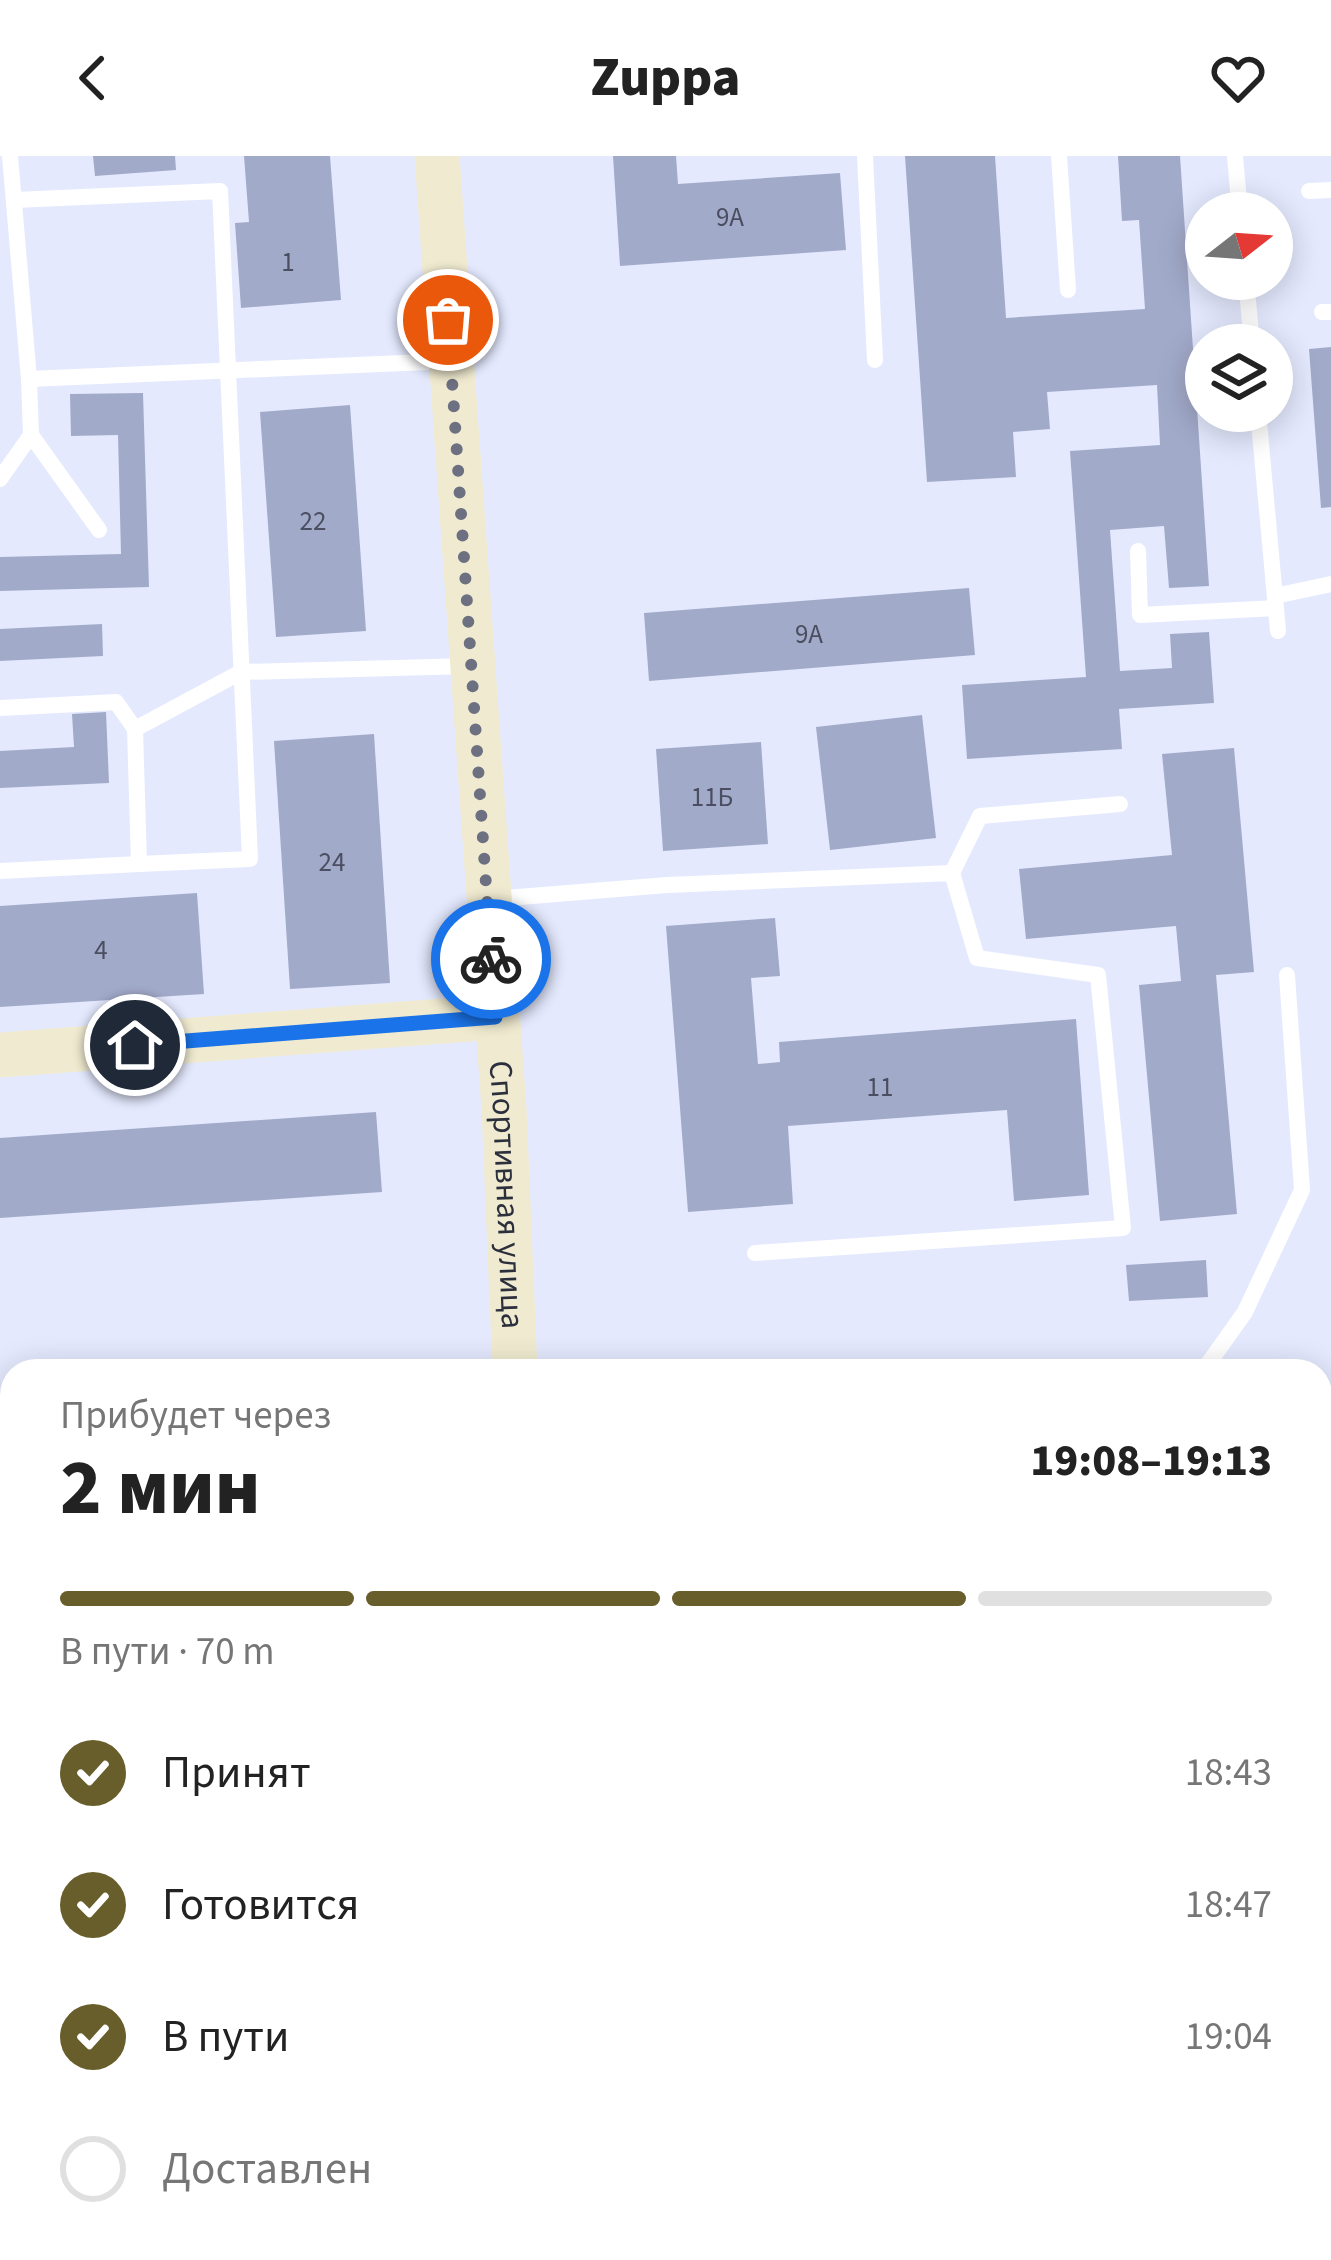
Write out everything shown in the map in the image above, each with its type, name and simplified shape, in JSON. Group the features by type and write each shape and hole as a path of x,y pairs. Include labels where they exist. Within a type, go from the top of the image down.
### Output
{"street":[{"name":"Спортивная улица","path":"437,156 488,900 513,1359"},
{"path":"0,1055 495,1017"}],"lane":[{"path":"10,156 31,435 99,530"},
{"path":"865,156 875,360"},
{"path":"1059,156 1068,290"},
{"path":"1235,156 1238,192"},
{"path":"1309,191 1331,190"},
{"path":"0,871 250,859 220,191 14,200"},
{"path":"29,379 451,361"},
{"path":"1260,432 1278,631"},
{"path":"0,479 31,435"},
{"path":"1138,551 1141,615 1275,602 1331,584"},
{"path":"135,729 242,672 472,666"},
{"path":"0,708 116,702 135,729 139,864"},
{"path":"755,1253 1123,1228 1098,975 977,958 952,873 980,816 1120,804"},
{"path":"488,900 667,885 952,873"},
{"path":"1212,1359 1245,1312 1302,1190 1287,975"}],"building":[{"path":"93,156 175,156 176,170 95,176"},
{"path":"244,156 330,156 341,300 241,308 235,223 249,222"},
{"path":"613,156 676,156 678,184 840,173 846,250 620,266"},
{"path":"905,156 995,156 1006,318 1145,309 1139,220 1122,221 1118,156 1180,156 1185,300 1190,300 1191,324 1185,324 1185,432 1199,432 1209,586 1169,588 1164,526 1110,530 1120,671 1172,668 1170,634 1209,632 1214,703 1119,709 1122,749 967,759 962,685 1086,677 1070,451 1160,445 1157,385 1047,392 1050,429 1013,432 1016,477 927,482"},
{"path":"1331,347 1331,507 1321,508 1309,349"},
{"path":"143,393 149,587 0,591 0,557 121,554 118,435 71,436 70,394"},
{"path":"350,405 366,631 276,637 260,412"},
{"path":"969,588 975,655 649,681 644,613"},
{"path":"102,624 103,656 0,661 0,629"},
{"path":"106,712 109,783 0,788 0,751 74,747 72,714"},
{"path":"922,715 936,838 830,850 816,727"},
{"path":"374,734 390,983 290,989 274,741"},
{"path":"761,742 768,844 663,851 656,749"},
{"path":"1234,748 1254,972 1216,975 1237,1214 1160,1221 1139,985 1181,981 1176,926 1026,939 1019,869 1172,855 1162,754"},
{"path":"197,893 204,994 0,1007 0,906"},
{"path":"775,918 780,976 751,978 758,1064 780,1062 779,1042 1076,1019 1089,1195 1014,1201 1007,1110 788,1126 793,1204 688,1212 666,926"},
{"path":"376,1112 382,1192 0,1218 0,1138"},
{"path":"1206,1260 1208,1297 1129,1301 1126,1265"}],"way so far":[{"path":"448,320 491,959"}],"route":[{"path":"135,1045 495,1017 491,959"}]}
